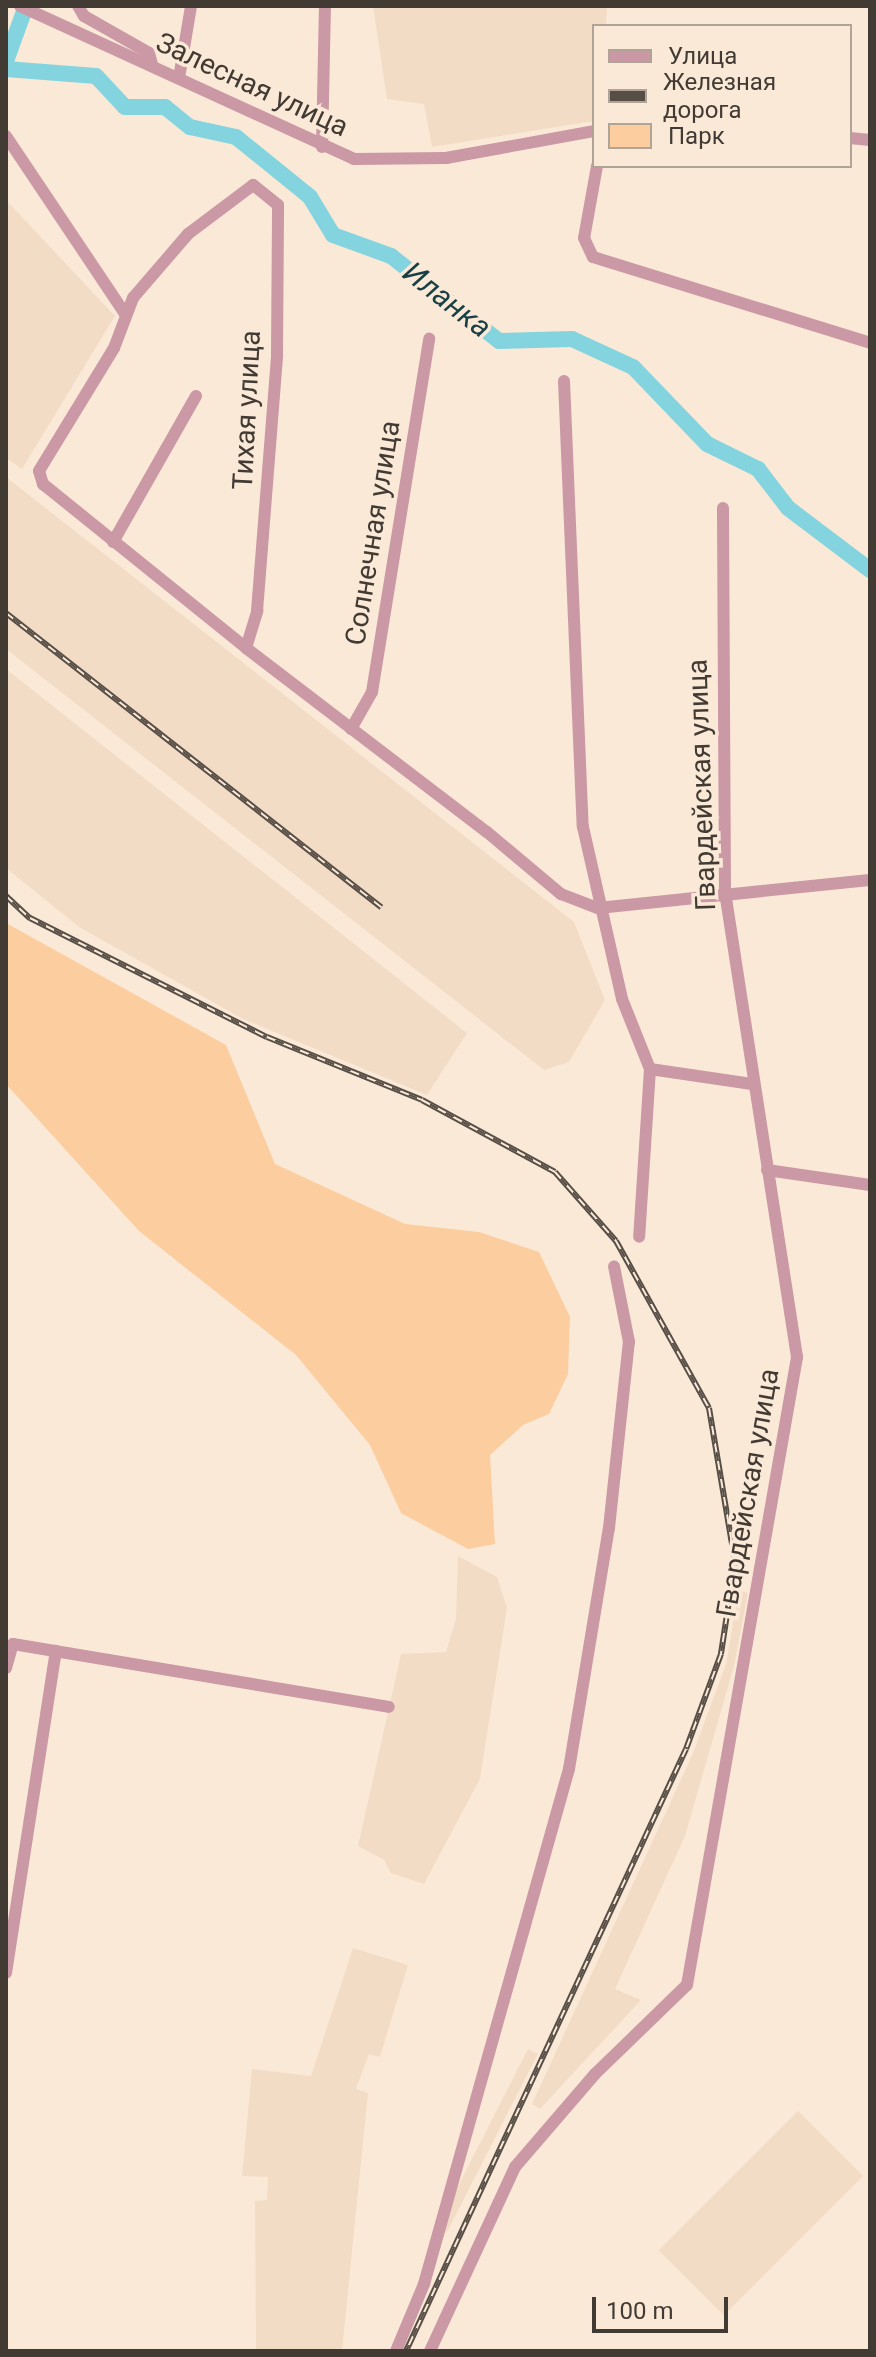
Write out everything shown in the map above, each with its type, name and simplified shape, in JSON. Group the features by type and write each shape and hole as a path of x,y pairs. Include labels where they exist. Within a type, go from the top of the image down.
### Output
{"street":[{"name":"Залесная улица","path":"20,6 152,64 322,147 387,163 592,131"},
{"path":"78,6 149,53 152,64"},
{"path":"179,78 191,6"},
{"path":"322,147 325,6"},
{"path":"6,136 125,314 114,348 39,478 113,542 561,894 598,908 870,880"},
{"path":"597,168 584,238 593,257 870,343"},
{"name":"Тихая улица","path":"125,314 188,234 253,185 278,205 277,355 257,611 246,648"},
{"name":"Солнечная улица","path":"351,729 372,692 429,339"},
{"path":"564,381 583,827 598,908 650,1069 639,1237"},
{"path":"113,542 196,396"},
{"name":"Гвардейская улица","path":"430,2351 515,2167 595,2074 687,1985 797,1357 752,1084 725,894 723,508"},
{"path":"650,1069 752,1084"},
{"path":"767,1170 870,1185"},
{"path":"396,2351 424,2284 569,1769 609,1528 629,1342 614,1266"},
{"path":"6,1668 13,1644 389,1707"},
{"path":"6,1973 56,1651"}],"shaded area":[{"path":"373,6 607,6 606,24 592,24 592,121 432,147 424,104 387,99"},
{"path":"6,200 115,316 22,469 6,458"},
{"path":"6,477 574,922 605,1000 569,1062 544,1070 6,649"},
{"path":"6,669 467,1033 427,1095 243,1019 79,927 6,868"},
{"path":"458,1556 497,1577 507,1608 480,1779 424,1884 391,1873 384,1860 358,1846 401,1654 446,1652 456,1619"},
{"path":"739,1590 748,1593 734,1666 685,1836 615,1989 641,2000 540,2109 532,2104 693,1753 726,1664"},
{"path":"353,1948 408,1965 380,2057 369,2054 356,2089 368,2093 342,2351 256,2351 255,2201 267,2200 268,2177 242,2176 252,2069 311,2076"},
{"path":"528,2049 538,2054 447,2233 437,2228"},
{"path":"798,2111 863,2176 724,2315 659,2250"}],"green space":[{"path":"6,923 226,1045 275,1164 405,1224 479,1232 539,1252 570,1317 568,1374 549,1414 523,1425 490,1455 495,1544 468,1549 401,1513 370,1445 296,1355 139,1231 6,1084"}],"waterway":[{"name":"Иланка","path":"6,61 26,6"},
{"name":"Иланка","path":"6,69 96,76 125,107 165,107 190,127 236,137 310,197 333,235 391,256 499,341 572,339 633,367 707,444 758,469 788,508 870,570"}],"railway":[{"path":"6,613 381,907"},
{"path":"6,896 30,918 267,1037 422,1100 555,1172 616,1241 709,1408 735,1562 721,1654 686,1749 406,2351"}]}
